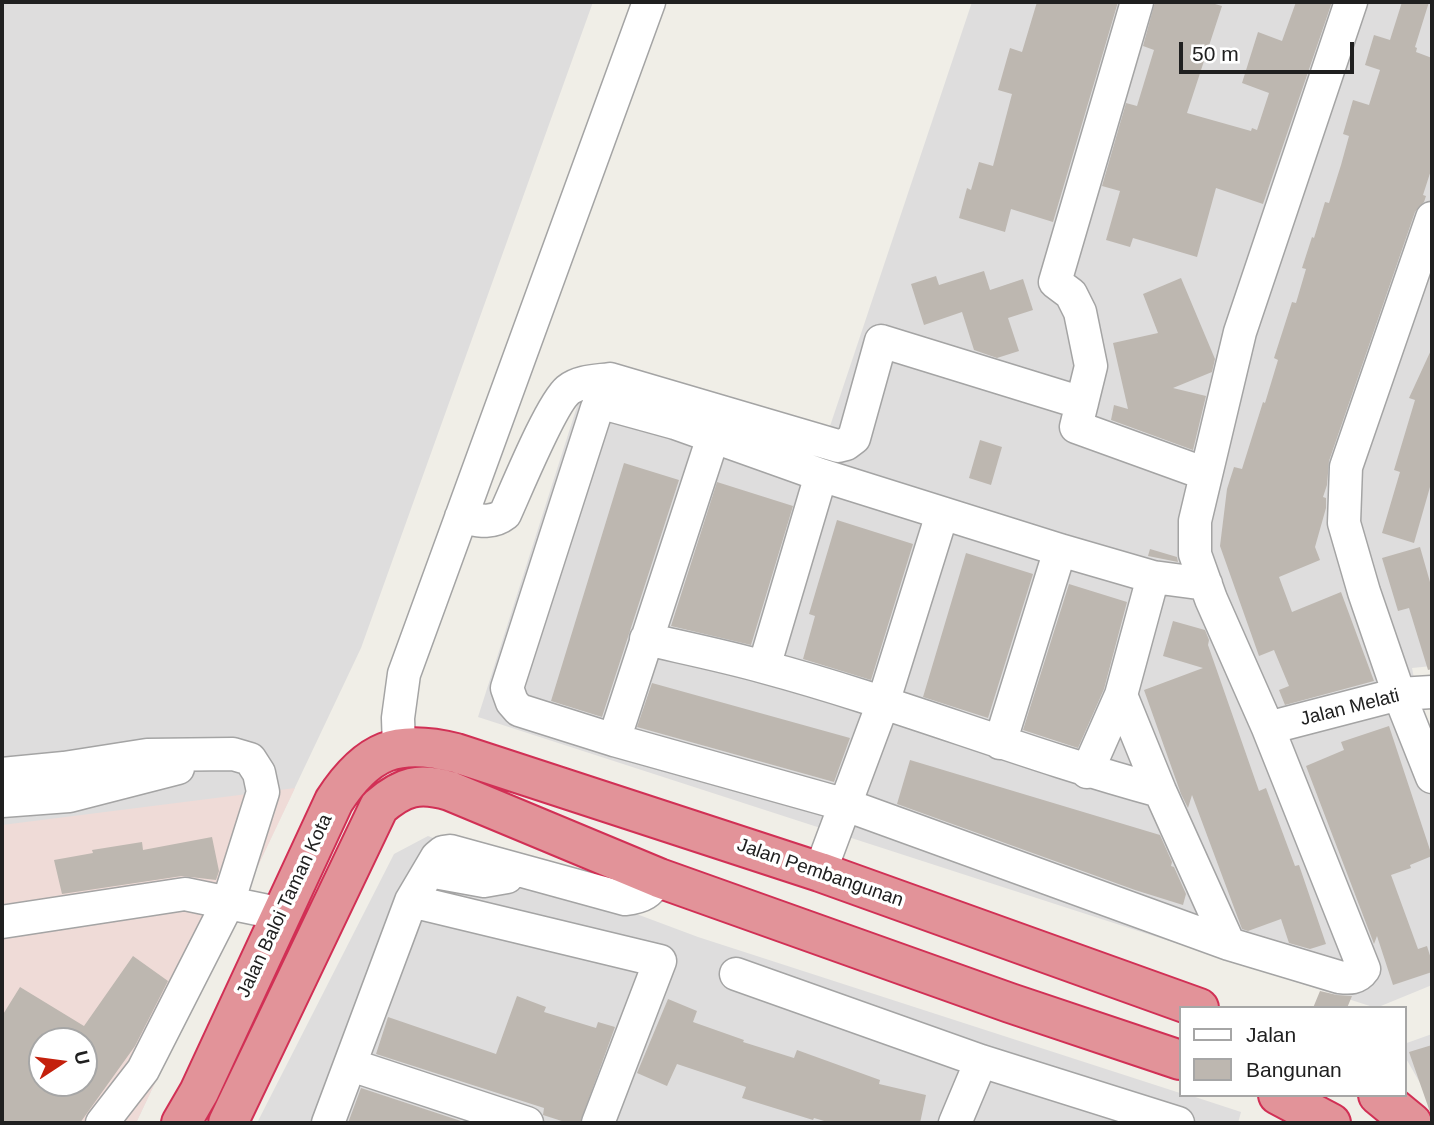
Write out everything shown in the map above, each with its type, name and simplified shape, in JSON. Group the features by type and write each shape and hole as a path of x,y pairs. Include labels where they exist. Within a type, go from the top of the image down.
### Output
{"highway":[{"name":"Jalan Baloi Taman Kota","path":"195,1119 282,914 334,801 350,777 372,759 399,748 438,748"},
{"name":"Jalan Pembangunan","path":"438,748 820,872 1194,1006"},
{"path":"228,1123 379,807 394,794 411,787 431,786 450,791 642,882 1178,1059"},
{"path":"1053,1017 1073,962"},
{"path":"1282,1097 1331,1123"},
{"path":"1380,1097 1412,1123"}],"street":[{"path":"399,748 398,718 404,674 649,2"},
{"path":"1137,2 1055,282 1071,294 1080,312 1091,366 1076,427 1206,474"},
{"path":"1206,584 1153,577 1060,550 821,475 611,404 597,408 507,688 512,702 519,710 614,740 846,805 1229,944 1339,977 1350,979 1357,976 1364,969 1195,554 1195,521 1240,332 1351,2"},
{"path":"1432,218 1346,467 1344,523 1399,694 1432,777"},
{"path":"461,517 485,522 505,514 554,409 567,391 583,383 610,379 838,446 854,438 881,341 1082,403"},
{"path":"614,740 713,437"},
{"path":"764,667 821,475"},
{"path":"820,872 883,703 942,514"},
{"path":"1000,743 1060,550"},
{"path":"1087,772 1121,695 1153,577"},
{"path":"646,639 764,667 883,703 1087,772 1160,791"},
{"name":"Jalan Melati","path":"1268,728 1399,694 1432,692"},
{"path":"1121,695 1160,791 1229,944"},
{"path":"2,774 64,768 147,755 233,754 250,759 259,773 263,792 228,903 143,1070 102,1123"},
{"path":"2,801 69,796 233,754"},
{"path":"328,1123 411,901 443,852 450,851 528,870 642,882"},
{"path":"2,922 185,894 282,914"},
{"path":"411,901 660,961 598,1123"},
{"path":"736,974 981,1061 1178,1123"},
{"path":"955,1123 981,1061"},
{"path":"351,1065 527,1123"}],"shaded area":[{"path":"2,2 593,2 361,648 136,1123 2,1123"},
{"path":"972,2 1432,2 1432,666 1412,668 1432,770 1432,985 1381,1006 1370,1006 478,717 581,394 816,468"},
{"path":"295,788 136,1123 2,1123 2,825"},
{"path":"428,836 698,937 1178,1092 1178,1097 1195,1097 1241,1112 1238,1123 257,1123 394,854"},
{"path":"1432,1034 1432,1104 1406,1058 1406,1043"}],"building":[{"path":"1037,2 1118,2 1053,222 1011,209 1005,232 959,218 967,188 971,190 979,162 993,166 1012,94 998,90 1010,48 1022,52"},
{"path":"1155,2 1208,2 1222,6 1187,113 1251,131 1252,128 1257,130 1269,93 1242,83 1258,32 1282,41 1296,2 1332,2 1263,204 1216,188 1197,257 1133,238 1130,247 1106,240 1120,191 1102,186 1126,103 1137,106 1154,50 1143,46"},
{"path":"1402,2 1429,2 1415,47 1416,52 1432,58 1432,167 1423,195 1426,196 1415,212 1329,461 1323,497 1326,498 1326,508 1315,547 1320,560 1279,577 1292,612 1341,592 1374,681 1285,705 1279,690 1289,686 1274,650 1259,656 1220,546 1227,489 1234,467 1242,469 1263,402 1265,403 1278,360 1274,358 1306,269 1302,268 1325,202 1329,203 1341,165 1349,136 1343,134 1353,100 1369,105 1380,70 1365,65 1374,35 1390,40"},
{"path":"984,271 990,290 1023,279 1033,310 1008,318 1019,351 997,358 974,350 962,312 924,325 911,284 936,276 939,285"},
{"path":"1181,278 1215,359 1212,372 1173,388 1206,396 1193,450 1111,420 1114,405 1128,409 1113,343 1158,333 1143,294"},
{"path":"1432,348 1432,480 1414,543 1382,533 1400,472 1394,470 1415,400 1409,398"},
{"path":"980,440 1002,447 991,485 969,478"},
{"path":"624,463 679,480 602,717 551,701"},
{"path":"717,482 793,506 751,645 671,626"},
{"path":"837,520 913,544 871,680 803,659 815,616 809,614"},
{"path":"1420,547 1432,589 1432,669 1428,670 1409,608 1398,611 1382,558"},
{"path":"1150,549 1177,557 1178,562 1148,556"},
{"path":"966,553 1033,574 988,718 923,697"},
{"path":"1069,584 1127,602 1104,689 1078,748 1023,730"},
{"path":"1173,621 1205,630 1259,791 1266,788 1295,866 1299,865 1326,944 1310,949 1289,943 1281,919 1248,931 1242,929 1192,795 1188,808 1181,794 1144,690 1203,668 1163,656"},
{"path":"652,683 850,738 834,782 637,727"},
{"path":"1389,726 1432,856 1391,875 1418,949 1427,946 1432,962 1432,972 1393,985 1377,936 1374,944 1306,766 1344,750 1341,742"},
{"path":"910,760 1160,835 1172,862 1171,866 1174,867 1186,894 1183,905 897,804"},
{"path":"212,837 219,871 216,880 182,876 62,894 54,860 93,853 92,850 142,842 143,850"},
{"path":"133,956 168,981 135,1046 80,1123 2,1123 2,1016 20,987 84,1026"},
{"path":"1320,991 1352,996 1348,1006 1314,1006"},
{"path":"517,996 546,1007 544,1012 596,1028 598,1022 615,1027 580,1123 568,1123 543,1115 544,1108 376,1054 388,1017 496,1054"},
{"path":"668,999 697,1011 693,1022 744,1040 743,1042 794,1058 797,1050 880,1080 879,1084 926,1095 920,1123 831,1123 814,1118 813,1120 742,1098 746,1087 677,1064 667,1086 637,1073"},
{"path":"1432,1045 1432,1111 1430,1112 1409,1052"},
{"path":"361,1088 464,1122 348,1123"}]}
